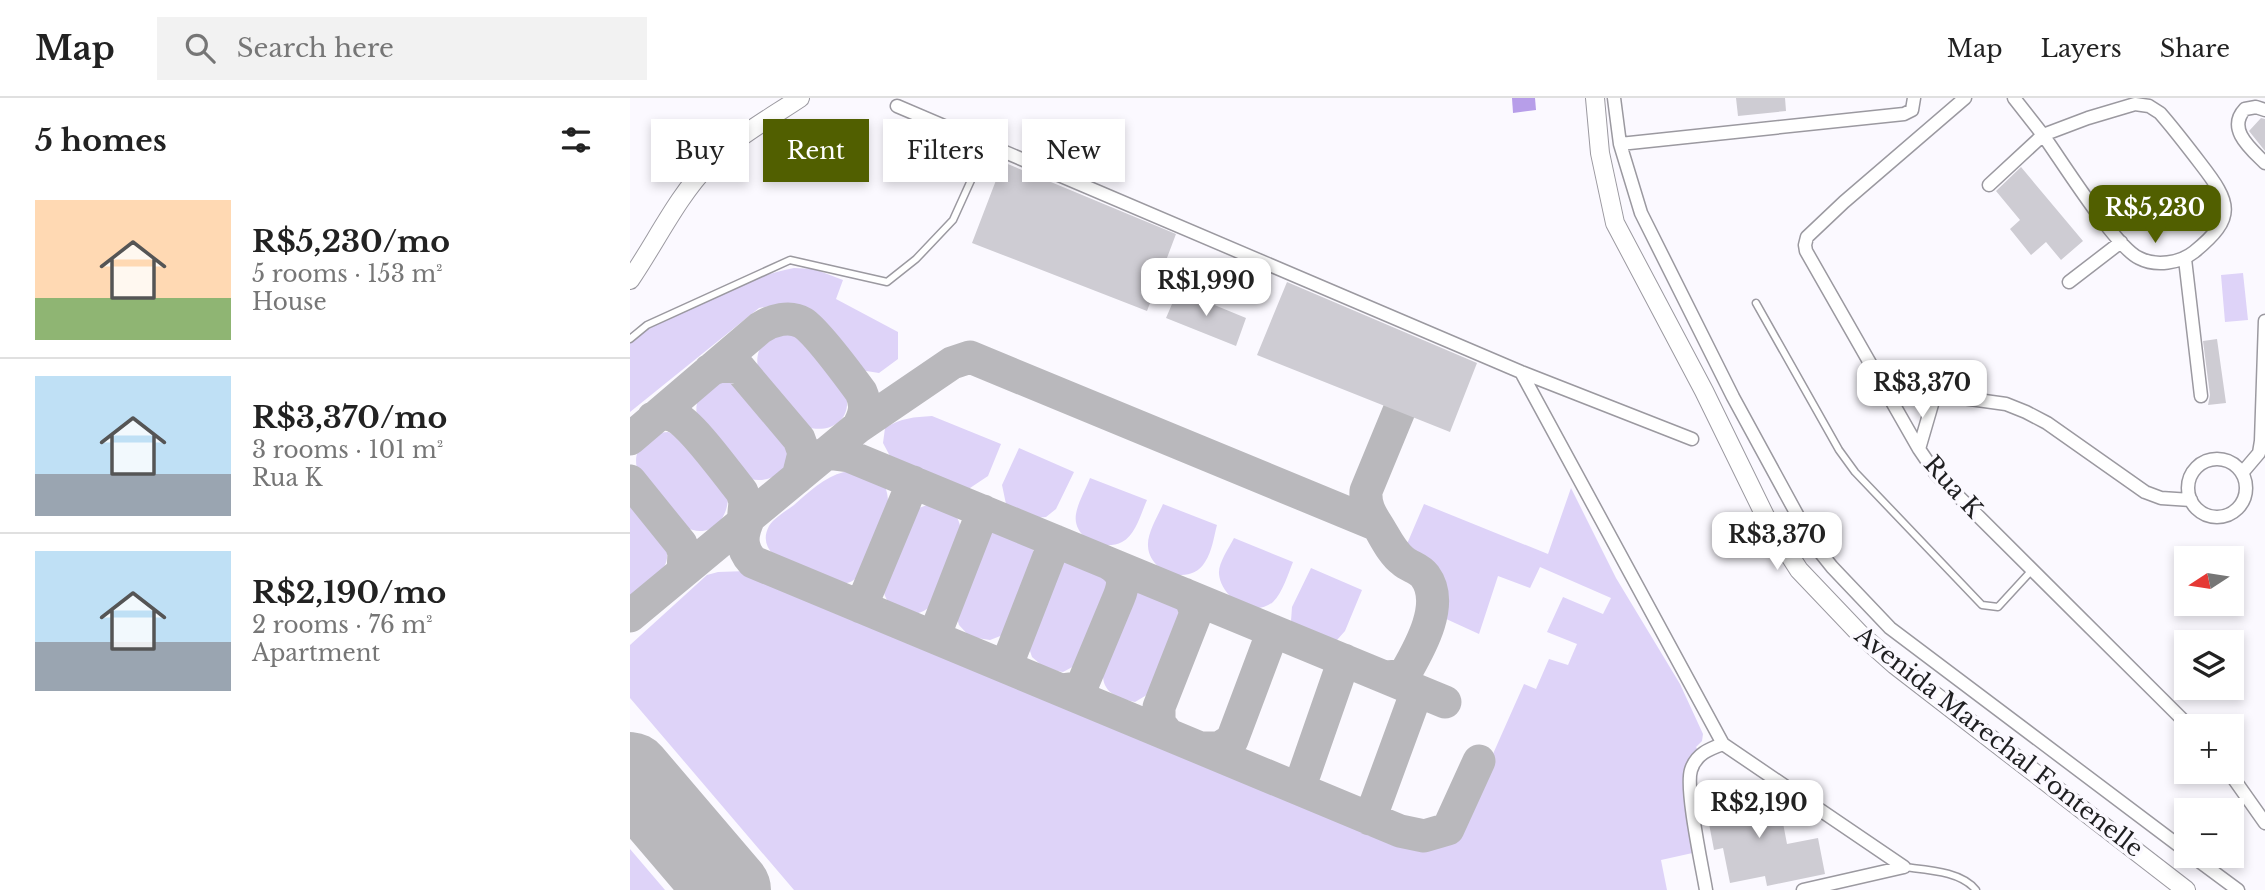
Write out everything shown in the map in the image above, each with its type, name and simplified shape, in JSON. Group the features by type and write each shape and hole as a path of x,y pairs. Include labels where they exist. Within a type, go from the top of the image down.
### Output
{"main road":[{"path":"630,280 708,164 779,105 800,98"},
{"name":"Avenida Marechal Fontenelle","path":"1595,98 1600,153 1615,223 1704,391 1768,522 1799,570 1859,633 1895,665 2186,890"}],"street":[{"path":"1614,98 1620,144 1632,189 1654,241 1800,523 1832,567 1890,628 2174,842"},
{"path":"1620,144 1904,114 1912,110 1914,98"},
{"name":"Rua K","path":"1965,98 1807,237 1805,245 1810,262 1936,474 2177,714"},
{"path":"1989,185 2043,135 2136,104 2149,106 2160,113 2221,190 2224,201 2223,218 2219,229 2185,259 2166,263 2137,258 2121,242 2043,135 2014,98"},
{"path":"897,106 927,119"},
{"path":"2265,110 2256,107 2245,109 2238,117 2245,143 2265,163"},
{"path":"1008,154 1521,372 1692,439"},
{"path":"2069,282 2121,242"},
{"path":"2185,259 2201,396"},
{"path":"2242,473 2259,453 2261,441 2265,321"},
{"path":"1521,372 1723,744 1904,867"},
{"path":"1884,387 2006,404 2047,423 2145,492 2161,498 2191,500"},
{"path":"1919,449 1935,394"},
{"path":"2211,459 2223,459 2234,464 2242,473 2246,486 2244,500 2235,512 2222,517 2208,516 2197,509 2191,500 2188,485 2192,473 2200,464 2211,459"},
{"path":"1706,890 1691,803 1690,771 1701,753 1723,744"},
{"path":"2237,784 2265,823"},
{"path":"1803,890 1904,867"},
{"path":"2208,868 2238,890"}],"lane":[{"path":"630,339 647,325 790,260 887,282 916,259 953,220 970,182"},
{"path":"1756,303 1839,450 1855,472 1983,605 1998,607 2033,569"},
{"path":"1904,867 1941,872 1971,884 1976,890"}],"shaded area":[{"path":"1512,98 1535,98 1536,110 1513,113"},
{"path":"794,268 814,269 843,280 836,299 898,332 898,359 879,373 860,370 813,312 786,303 759,308 630,412 630,343 665,318 691,305 754,279"},
{"path":"2243,273 2248,320 2225,322 2221,275"},
{"path":"785,332 796,335 812,349 845,393 847,409 840,421 834,425 820,429 805,426 759,373 757,358 762,346 771,337"},
{"path":"728,382 743,389 787,444 787,463 769,479 743,476 697,416 700,396 715,385"},
{"path":"932,416 1001,444 988,476 970,488 962,488 891,458 883,443 885,428 908,419"},
{"path":"668,432 684,442 701,459 728,494 721,520 709,529 693,530 680,524 638,472 636,456 642,444 654,435"},
{"path":"1019,448 1074,472 1056,509 1046,517 1032,518 1015,513 1006,504 1002,485"},
{"path":"844,472 870,475 882,482 888,496 888,507 870,556 860,573 850,582 834,584 786,564 768,548 766,538 769,526 777,517 823,481"},
{"path":"1090,478 1147,500 1134,529 1122,542 1114,545 1098,544 1090,541 1079,530 1076,514"},
{"path":"1571,488 1616,578 1680,684 1703,734 1702,741 1696,747 1698,750 1685,768 1683,778 1697,852 1661,860 1667,890 794,890 630,698 630,645 707,575 747,571 1409,844 1433,845 1450,837 1465,817 1524,684 1536,689 1549,659 1568,665 1577,644 1547,632 1563,597 1603,614 1611,598 1540,567 1530,588 1498,576 1479,634 1444,618 1439,575 1427,562 1404,551 1424,504 1548,554"},
{"path":"630,493 660,530 667,552 666,563 660,573 630,596"},
{"path":"1163,504 1217,525 1205,562 1190,574 1171,574 1155,563 1150,555 1149,536"},
{"path":"927,505 946,509 956,517 960,528 960,542 935,602 920,613 912,614 895,608 885,595 883,587 890,563 911,516"},
{"path":"997,526 1016,529 1030,539 1035,556 1003,635 990,640 970,637 959,625 954,608 981,534"},
{"path":"1234,538 1293,562 1280,593 1265,607 1247,607 1239,603 1221,583 1220,565"},
{"path":"1075,556 1098,567 1110,590 1078,664 1063,672 1046,669 1032,657 1025,636 1057,563"},
{"path":"1311,568 1362,590 1345,631 1337,640 1327,641 1297,628 1291,621 1292,607"},
{"path":"1144,587 1161,587 1176,600 1182,618 1155,690 1135,702 1111,693 1103,678 1124,608"},
{"path":"630,849 665,890 630,890"}],"building":[{"path":"1736,98 1785,98 1786,111 1738,116"},
{"path":"2261,118 2265,119 2265,151 2249,131"},
{"path":"1008,164 1022,170 1022,182 1051,182 1176,234 1147,311 972,243 995,182 1008,182"},
{"path":"2021,167 2083,241 2061,260 2046,242 2031,255 2010,229 2020,220 1996,191"},
{"path":"1287,282 1477,363 1450,432 1257,355"},
{"path":"1178,290 1246,318 1236,346 1166,318"},
{"path":"2217,339 2226,403 2208,405 2210,395 2203,341"},
{"path":"1740,785 1745,816 1766,811 1765,803 1788,799 1792,821 1783,823 1787,844 1818,838 1825,874 1767,886 1765,876 1730,883 1723,848 1714,850 1703,792"}],"taxiway":[{"path":"630,439 760,328 787,319 803,323 809,328 861,392 864,410 858,427"},
{"path":"630,616 858,427 952,363 970,357 1377,525"},
{"path":"710,370 724,365 739,368 799,439 804,453 798,477"},
{"path":"1386,677 1399,676 1406,672 1429,624 1433,599 1425,576 1395,554 1366,501 1366,491 1399,411"},
{"path":"653,418 664,414 674,416 700,439 742,492 745,502 743,523"},
{"path":"826,453 849,456 1445,702"},
{"path":"630,481 681,544 684,553 683,572"},
{"path":"861,607 913,482"},
{"path":"934,637 983,511"},
{"path":"749,518 743,541 753,562 1400,831 1424,836 1448,829 1479,761"},
{"path":"1006,667 1055,541"},
{"path":"1062,690 1079,688 1084,681 1119,597 1122,578 1110,564"},
{"path":"1167,733 1159,723 1159,707 1196,613 1191,599 1184,594"},
{"path":"1203,748 1219,748 1232,740 1273,631"},
{"path":"1299,789 1344,660"},
{"path":"1370,819 1417,691"}],"runway":[{"path":"630,774 729,890"}]}
